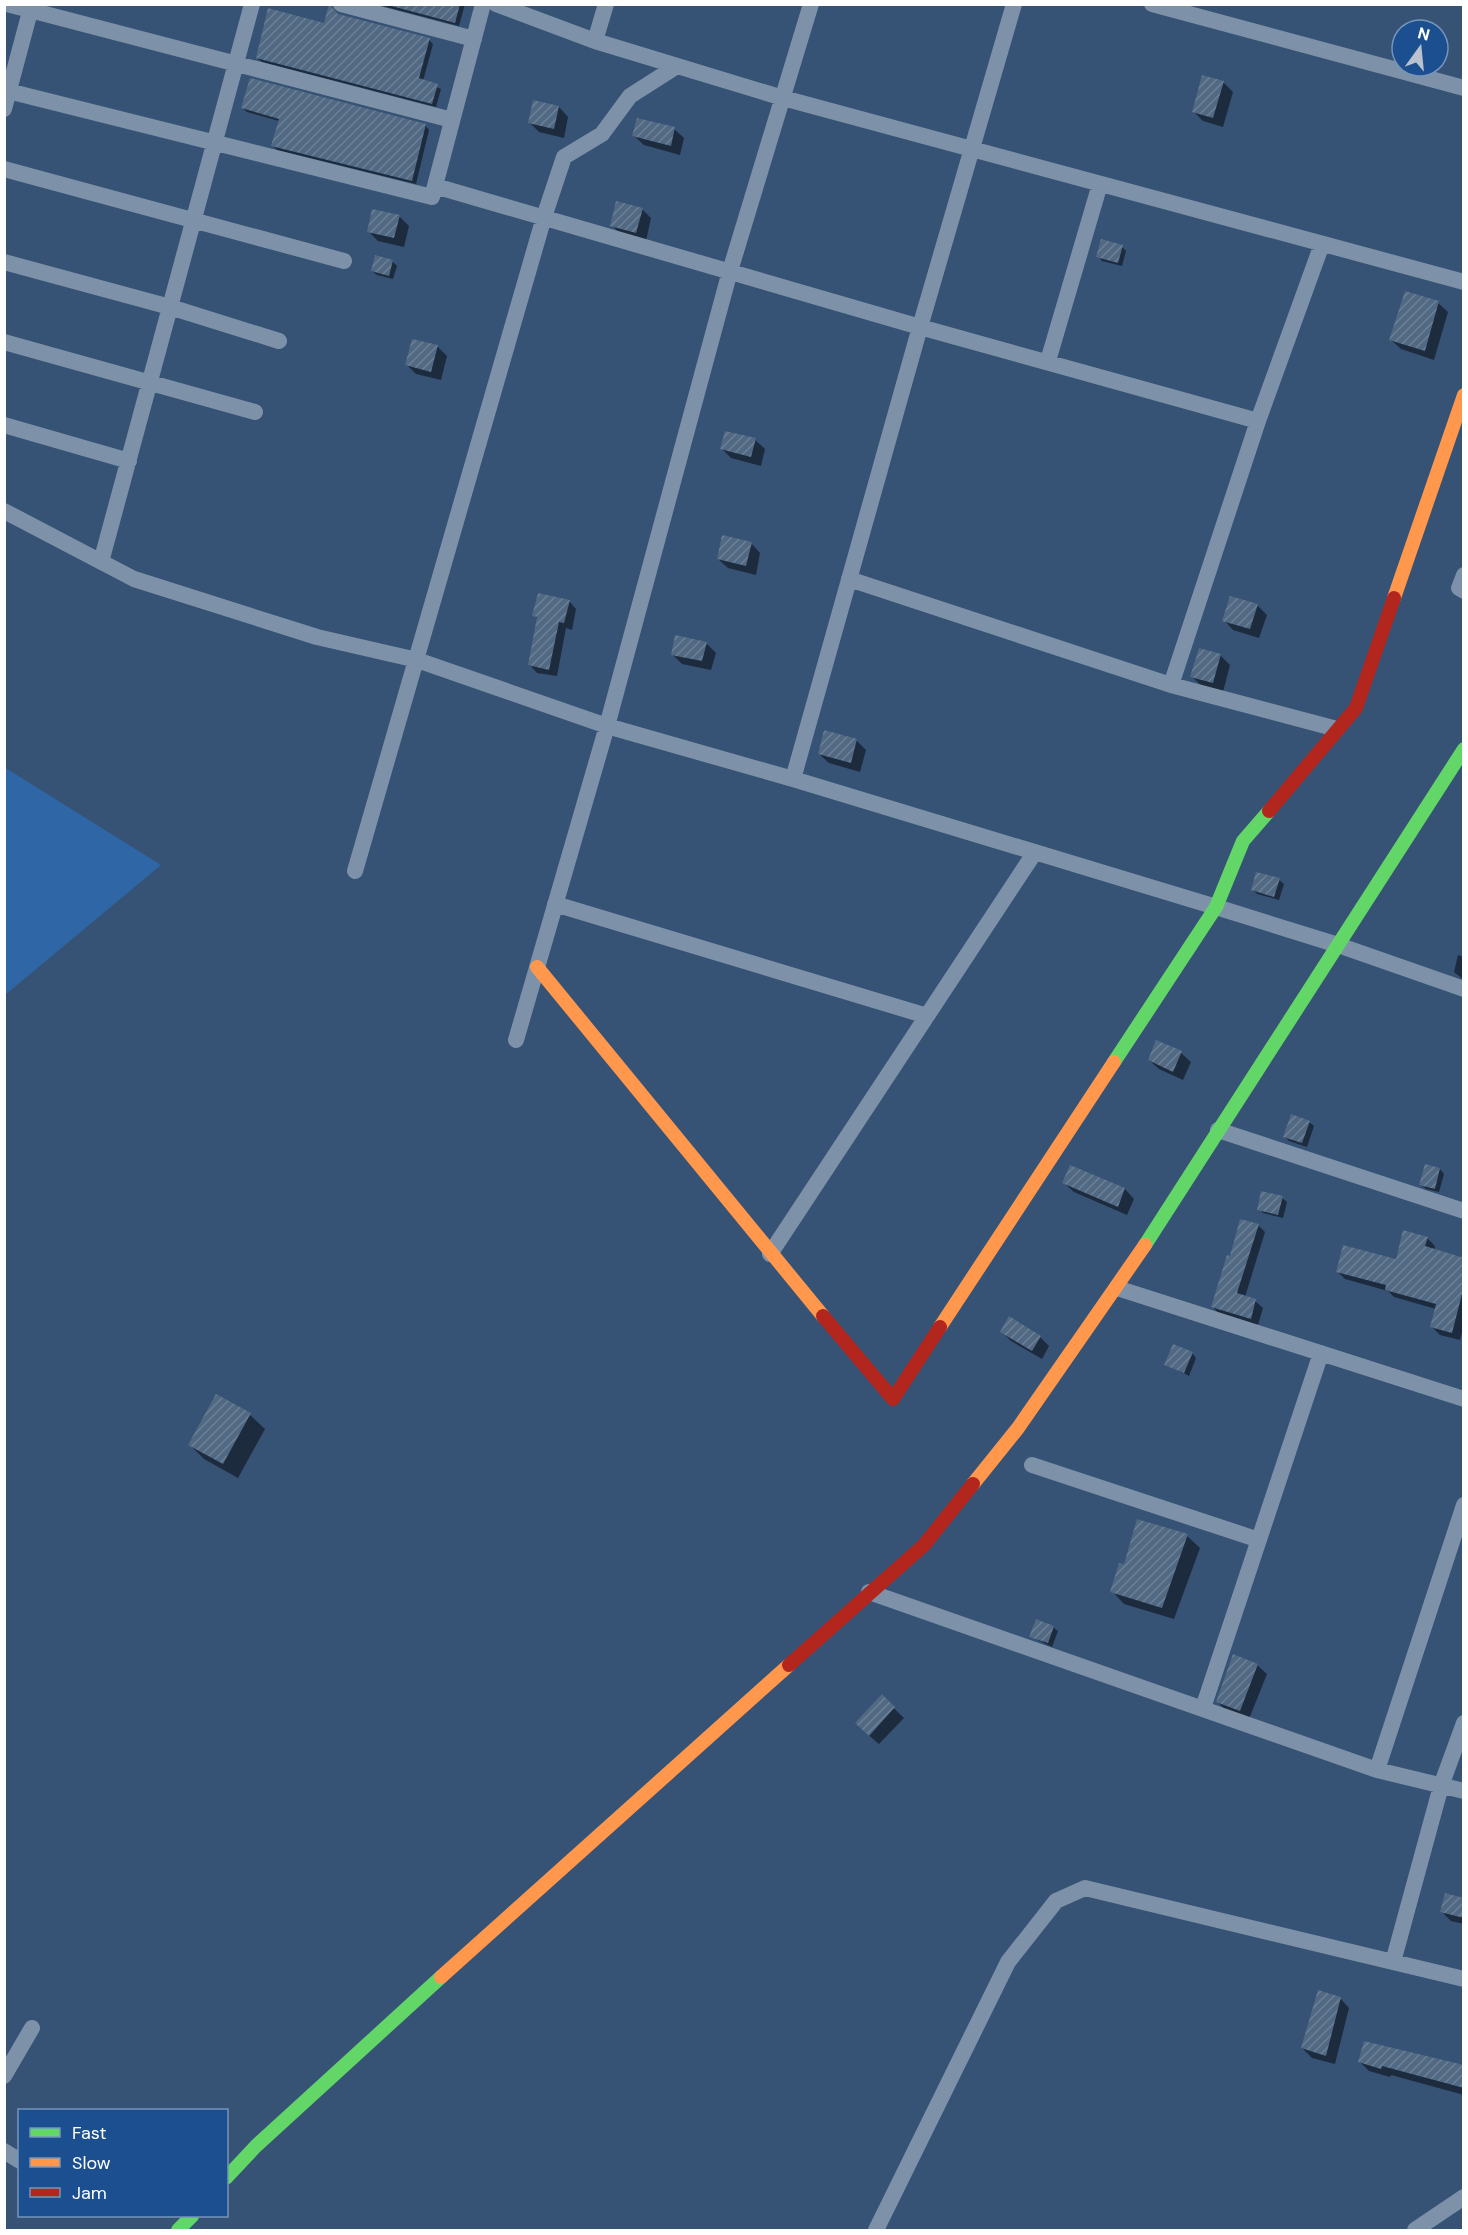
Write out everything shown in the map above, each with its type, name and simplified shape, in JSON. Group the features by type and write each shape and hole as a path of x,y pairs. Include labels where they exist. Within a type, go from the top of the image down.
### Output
{"street":[{"path":"7,4 31,8 452,120"},
{"path":"102,562 252,4"},
{"path":"341,4 474,39"},
{"path":"7,91 432,197 483,4"},
{"path":"496,4 596,40 783,98 1464,282"},
{"path":"596,40 606,4"},
{"path":"516,1040 607,726 730,271 811,4"},
{"path":"793,778 1014,4"},
{"path":"1152,4 1464,88"},
{"path":"4,109 31,8"},
{"path":"355,871 544,217 564,157 602,134 630,96 677,66"},
{"path":"4,170 344,261"},
{"path":"1048,361 1100,184"},
{"path":"435,186 920,327 1258,421"},
{"path":"1171,685 1258,421 1322,244"},
{"path":"4,262 170,307 279,341"},
{"path":"4,342 255,412"},
{"path":"537,967 770,1254 893,1399 1216,906 1243,841 1356,708 1464,395"},
{"path":"4,425 129,461"},
{"path":"4,511 134,579 317,637 417,660 607,726 793,778 1216,906 1464,989"},
{"path":"1464,575 1459,588 1464,591"},
{"path":"849,579 1171,685 1338,729"},
{"path":"228,2176 256,2146 608,1826 924,1545 1018,1428 1117,1288 1464,749"},
{"path":"770,1254 1035,852"},
{"path":"555,904 927,1016"},
{"path":"1218,1130 1464,1211"},
{"path":"1117,1288 1464,1399"},
{"path":"1203,1708 1321,1353"},
{"path":"1032,1465 1259,1540"},
{"path":"1377,1770 1464,1505"},
{"path":"869,1592 1377,1770 1464,1791"},
{"path":"1393,1962 1441,1786 1464,1723"},
{"path":"876,2230 1008,1962 1056,1901 1085,1888 1464,1979"},
{"path":"4,2076 32,2028"},
{"path":"4,2151 18,2160"},
{"path":"1415,2230 1464,2197"},
{"path":"178,2230 191,2217"}],"shaded area":[{"path":"4,767 161,865 5,995 4,995"}],"building":[{"path":"329,4 338,14 430,38 419,78 438,84 432,104 256,58 268,8 324,23"},
{"path":"384,4 460,4 455,23"},
{"path":"1202,75 1224,81 1213,118 1192,112"},
{"path":"250,78 426,124 412,181 271,146 279,119 241,108"},
{"path":"533,100 559,106 554,129 528,123"},
{"path":"637,118 675,127 671,146 632,136"},
{"path":"616,201 643,208 636,233 610,226"},
{"path":"372,209 400,215 394,238 367,232"},
{"path":"1101,239 1123,245 1118,263 1096,257"},
{"path":"375,255 393,260 389,276 371,271"},
{"path":"1405,291 1439,301 1425,351 1389,340"},
{"path":"412,339 438,345 431,372 405,365"},
{"path":"725,431 756,438 751,457 720,449"},
{"path":"722,535 752,542 746,566 717,559"},
{"path":"538,593 570,600 564,623 559,622 549,670 528,665 537,617 532,616"},
{"path":"1230,596 1258,604 1250,629 1222,621"},
{"path":"675,635 707,642 702,661 671,655"},
{"path":"1199,648 1221,654 1213,683 1190,677"},
{"path":"824,730 857,739 851,763 818,754"},
{"path":"1256,872 1280,878 1274,897 1251,890"},
{"path":"1156,1040 1182,1051 1173,1072 1148,1060"},
{"path":"1291,1114 1310,1121 1302,1143 1283,1137"},
{"path":"1425,1164 1440,1168 1435,1189 1419,1185"},
{"path":"1070,1165 1125,1188 1118,1207 1062,1183"},
{"path":"1261,1191 1283,1196 1278,1215 1257,1210"},
{"path":"1240,1219 1259,1224 1237,1293 1256,1299 1251,1319 1211,1307 1227,1255 1230,1256"},
{"path":"1403,1230 1428,1237 1425,1246 1464,1258 1464,1286 1452,1333 1430,1327 1436,1304 1385,1290 1386,1285 1336,1272 1343,1245 1396,1259"},
{"path":"1009,1316 1041,1336 1032,1351 1000,1332"},
{"path":"1173,1344 1193,1352 1184,1373 1164,1365"},
{"path":"216,1394 251,1413 223,1464 188,1445"},
{"path":"1137,1519 1188,1534 1162,1608 1110,1592 1119,1563 1124,1564"},
{"path":"1036,1619 1054,1626 1048,1643 1029,1637"},
{"path":"1233,1654 1258,1664 1240,1711 1216,1702"},
{"path":"882,1694 895,1707 869,1736 855,1723"},
{"path":"1445,1893 1464,1898 1464,1918 1440,1912"},
{"path":"1318,1990 1341,1997 1326,2056 1301,2048"},
{"path":"1364,2041 1464,2065 1464,2088 1382,2066 1381,2069 1358,2062"}],"traffic: fast":[{"path":"1145,1245 1464,749"},
{"path":"1114,1062 1216,907 1243,841 1269,811"},
{"path":"228,2176 256,2146 441,1977"},
{"path":"178,2230 191,2217"}],"traffic: slow":[{"path":"1394,598 1464,395"},
{"path":"537,967 823,1316"},
{"path":"940,1327 1114,1062"},
{"path":"973,1484 1018,1428 1145,1245"},
{"path":"441,1977 789,1665"}],"traffic: jam":[{"path":"1269,811 1356,708 1394,598"},
{"path":"823,1316 893,1399 940,1327"},
{"path":"789,1665 924,1545 973,1484"}]}
